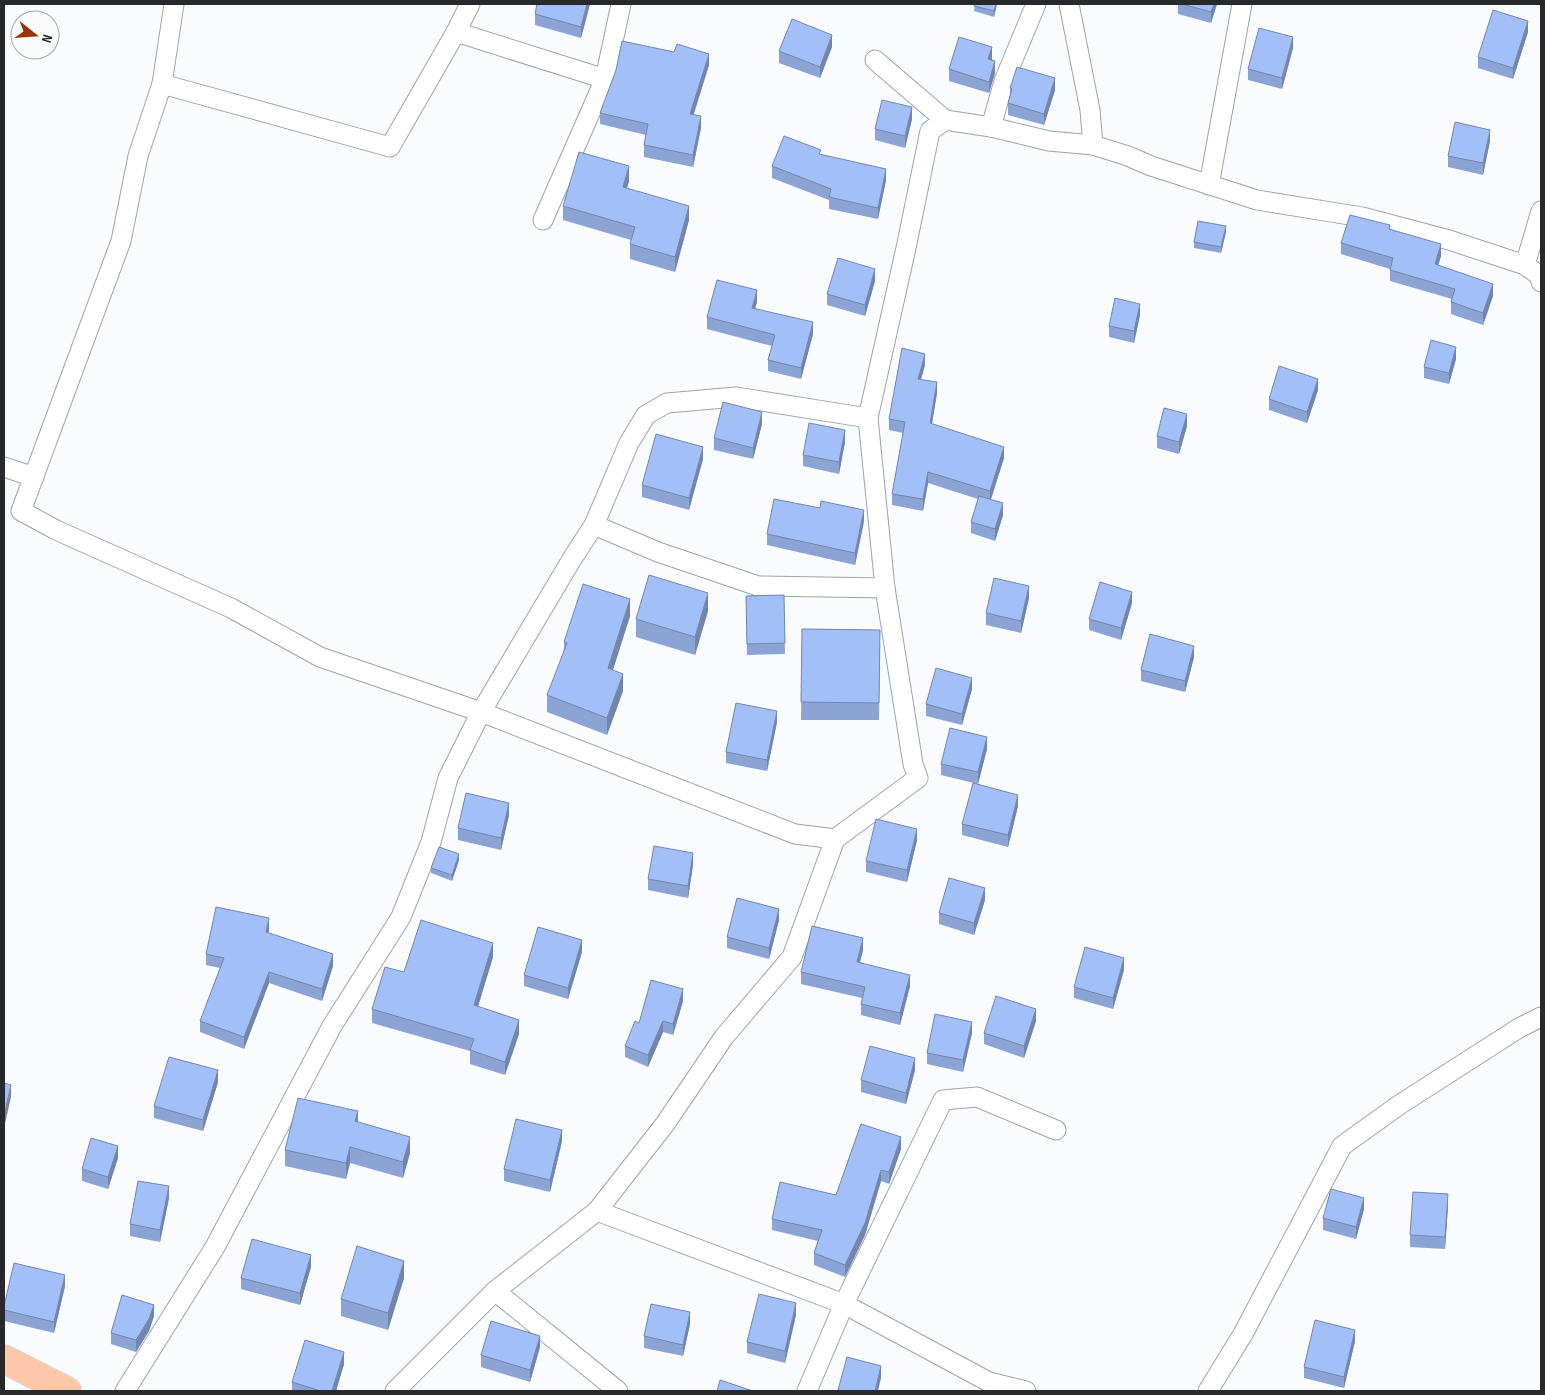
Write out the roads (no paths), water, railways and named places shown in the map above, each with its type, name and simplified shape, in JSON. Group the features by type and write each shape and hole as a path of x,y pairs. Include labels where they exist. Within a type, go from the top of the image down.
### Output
{"main road":[{"path":"4,1359 67,1391"}],"street":[{"path":"174,4 162,84 138,156 121,241 21,511 56,530 231,608 320,657 481,712 795,834 835,838"},
{"path":"162,84 390,147 470,4"},
{"path":"543,220 605,79 621,4"},
{"path":"991,127 1004,81 1036,4"},
{"path":"1069,4 1090,110 1093,145"},
{"path":"1209,185 1242,4"},
{"path":"456,32 605,79"},
{"path":"874,60 945,120 991,127 1049,141 1093,145 1257,200 1362,217 1449,240 1525,265 1540,276 1541,282"},
{"path":"395,1391 495,1291 597,1211 665,1124 724,1037 792,958 835,838 918,778 913,764 886,588 868,418 930,131 945,120"},
{"path":"1525,265 1541,211"},
{"path":"125,1391 215,1247 332,1026 401,917 431,842 448,778 481,712 572,558 594,526 629,443 646,415 668,402 736,397 868,418"},
{"path":"4,467 34,477"},
{"path":"594,526 658,552 758,586 886,588"},
{"path":"1208,1391 1243,1334 1342,1146 1399,1105 1519,1028 1541,1017"},
{"path":"807,1391 844,1304 943,1100 977,1098 1056,1130"},
{"path":"597,1211 844,1304 990,1382 1026,1391"},
{"path":"495,1291 618,1391"}]}
